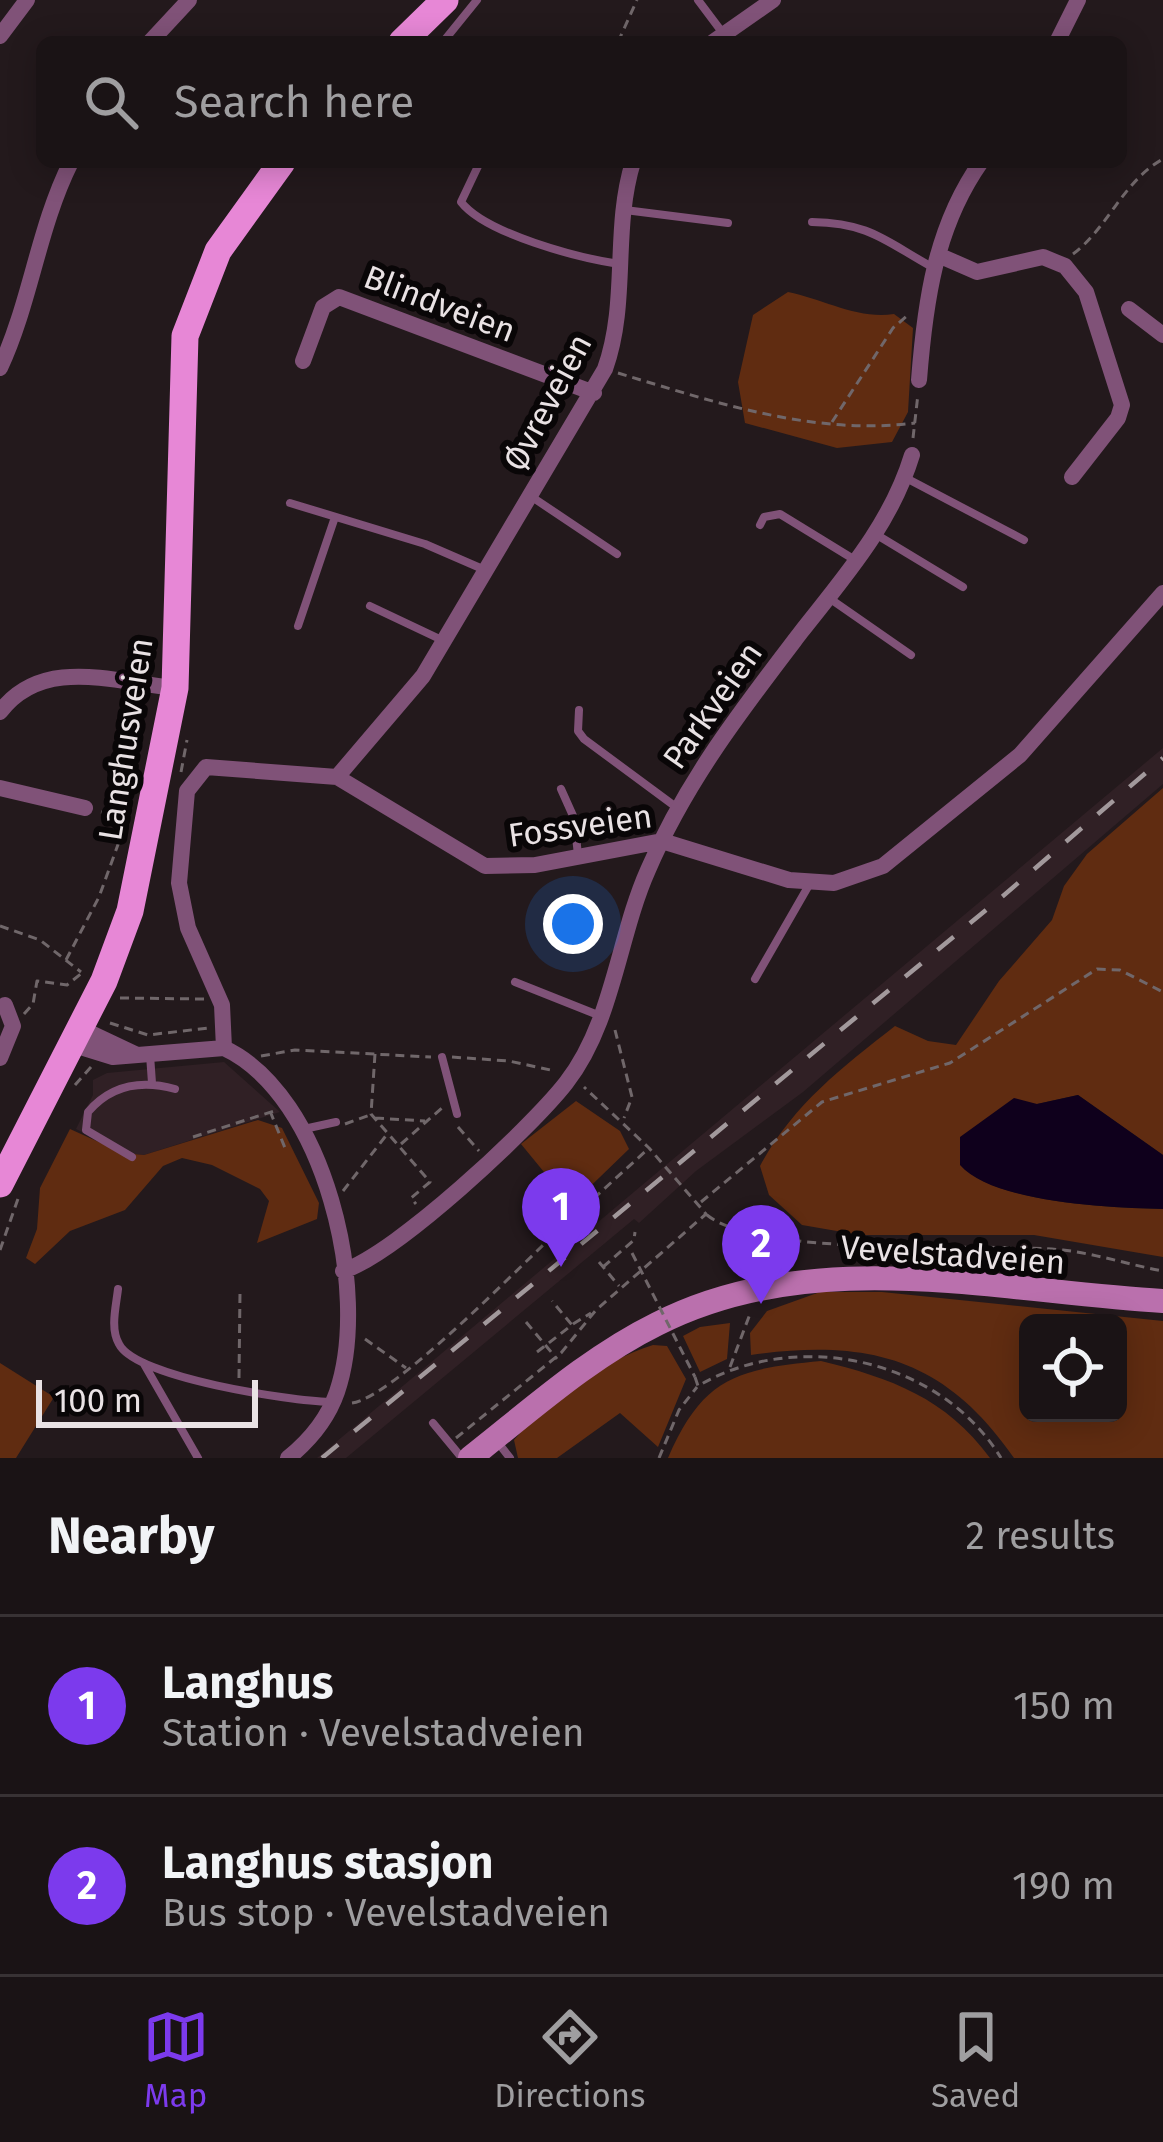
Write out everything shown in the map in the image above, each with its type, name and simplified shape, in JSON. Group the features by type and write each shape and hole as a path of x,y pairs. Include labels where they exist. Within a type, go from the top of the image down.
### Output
{"main road":[{"path":"407,36 432,0"},
{"path":"408,36 445,0"},
{"name":"Langhusveien","path":"7,1189 82,1044 124,930 176,688 185,336 218,251 278,168"},
{"name":"Vevelstadveien","path":"461,1453 503,1448 619,1346 698,1306 746,1291 800,1281 883,1277 1163,1301"}],"street":[{"path":"0,36 27,0"},
{"path":"156,36 189,0"},
{"path":"721,36 773,0"},
{"path":"1060,36 1078,0"},
{"path":"0,368 24,314 45,221 67,168"},
{"name":"Øvreveien","path":"337,777 401,706 445,642 605,370 617,331 624,210 632,168"},
{"path":"920,380 936,261 951,213 977,168"},
{"path":"936,261 976,272 1043,257 1065,266 1086,292 1122,405 1118,418 1072,477"},
{"name":"Blindveien","path":"303,361 322,307 339,296 593,393"},
{"path":"1129,309 1163,335"},
{"name":"Parkveien","path":"344,1270 373,1256 432,1209 571,1076 677,808 732,721 876,534 912,455"},
{"name":"Fossveien","path":"222,1005 180,896 178,856 186,800 199,772 217,765 337,777 485,866 662,841 809,885 858,878 910,847 1020,755 1163,593"},
{"path":"0,712 29,686 70,674 176,688"},
{"path":"0,788 85,808"},
{"path":"222,1005 224,1048"},
{"path":"0,1058 9,1013"},
{"path":"82,1044 143,1054 224,1048 289,1101 304,1130 333,1213 344,1270 345,1315 333,1402 288,1458"}],"lane":[{"path":"448,36 477,0"},
{"path":"698,0 717,36"},
{"path":"477,168 461,202 472,214 515,235 621,264"},
{"path":"624,210 728,223"},
{"path":"812,222 851,223 936,261"},
{"path":"905,478 1024,540"},
{"name":"Øvreveien","path":"531,496 617,554"},
{"path":"290,503 424,544 487,571"},
{"path":"760,525 764,518 780,514 856,561"},
{"path":"298,626 334,520"},
{"path":"876,534 963,587"},
{"path":"828,597 910,656"},
{"path":"370,606 445,642"},
{"path":"579,710 578,730 584,740 677,808"},
{"path":"561,789 574,818 578,856"},
{"path":"755,979 809,885"},
{"path":"515,982 602,1007"},
{"path":"143,1054 152,1083"},
{"path":"442,1057 449,1102 457,1114"},
{"path":"132,1157 92,1136 85,1119 107,1094 152,1083 175,1089"},
{"path":"304,1130 336,1122"},
{"path":"118,1289 116,1339 130,1358 283,1401 333,1402"},
{"path":"143,1364 198,1458"},
{"path":"433,1423 461,1453"}],"path":[{"path":"621,36 638,0"},
{"path":"1065,266 1099,232 1117,200 1163,159"},
{"path":"830,422 899,321 926,309"},
{"path":"605,370 740,410 868,429 915,423"},
{"path":"912,455 920,380"},
{"path":"67,960 130,817 85,808"},
{"path":"0,926 40,940 84,975 67,985 37,981 31,1009 9,1013"},
{"path":"699,1204 822,1102 859,1086 950,1063 1097,969 1120,970 1163,992"},
{"path":"120,998 197,997 222,1005"},
{"path":"602,1007 632,1097 622,1120"},
{"path":"110,1023 160,1035 225,1024"},
{"path":"72,1089 82,1044"},
{"path":"248,1064 295,1050 528,1063 571,1076 622,1120 706,1214 726,1228 753,1235 945,1251 1063,1250 1163,1271"},
{"path":"375,1053 373,1116 430,1182 411,1198 418,1206"},
{"path":"265,1098 285,1148"},
{"path":"399,1146 449,1102"},
{"path":"193,1137 281,1108"},
{"path":"457,1114 451,1119 480,1153"},
{"path":"353,1120 373,1116 426,1122"},
{"path":"339,1197 388,1133"},
{"path":"333,1402 365,1401 650,1148"},
{"path":"0,1250 7,1189"},
{"path":"461,1453 556,1358 596,1310 706,1214"},
{"path":"560,1229 570,1240"},
{"path":"603,1268 627,1247 635,1232"},
{"path":"627,1247 698,1386"},
{"path":"598,1262 620,1288"},
{"path":"494,1290 502,1296"},
{"path":"239,1292 239,1391"},
{"path":"551,1301 572,1325"},
{"path":"537,1352 596,1310"},
{"path":"730,1367 750,1312"},
{"path":"345,1315 374,1348 406,1368"},
{"path":"526,1322 556,1358"},
{"path":"523,1335 531,1328"},
{"path":"658,1458 679,1410 698,1386 730,1367 826,1354 882,1367 934,1392 987,1435 1000,1458"}],"shaded area":[{"path":"788,292 854,312 894,314 913,328 908,412 892,442 837,448 745,423 738,382 753,315"},
{"path":"1163,748 1163,784 803,1092 696,1171 639,1223 634,1219 346,1458 317,1458"},
{"path":"1163,788 1163,1155 1078,1095 1037,1104 961,1137 960,1164 976,1177 1025,1195 1085,1205 1163,1209 1163,1257 1034,1235 860,1235 802,1225 769,1195 760,1166 787,1125 837,1073 895,1026 928,1041 956,1045 999,981 1052,920 1064,886 1087,854"},
{"path":"224,1062 280,1112 144,1155 123,1153 76,1129 93,1095 93,1080 107,1073"},
{"path":"1078,1095 1163,1155 1163,1209 1085,1205 1025,1195 976,1178 960,1165 960,1137 1014,1098 1037,1104"},
{"path":"576,1101 620,1131 629,1149 571,1205 521,1144"},
{"path":"258,1120 282,1128 319,1203 317,1219 257,1243 269,1201 260,1189 212,1165 182,1158 163,1166 125,1210 70,1231 35,1264 26,1258 37,1229 40,1188 70,1129 123,1153 144,1155"},
{"path":"820,1292 882,1292 1095,1314 1019,1314 1019,1422 1127,1422 1127,1317 1163,1321 1163,1458 1014,1458 960,1397 931,1377 867,1354 831,1350 751,1355 750,1333 767,1311"},
{"path":"730,1323 727,1359 700,1372 683,1336 700,1327"},
{"path":"653,1345 667,1346 686,1379 658,1447 620,1413 557,1458 518,1458 514,1440 560,1396 596,1371"},
{"path":"821,1361 894,1383 936,1405 990,1458 668,1458 695,1410 726,1382 767,1368"},
{"path":"0,1363 54,1397 16,1458 0,1458"}],"railway":[{"path":"322,1458 1003,896 1163,758"}],"place":[{"name":"Langhus","path":"561,1267"},
{"name":"Langhus stasjon","path":"761,1304"}]}
